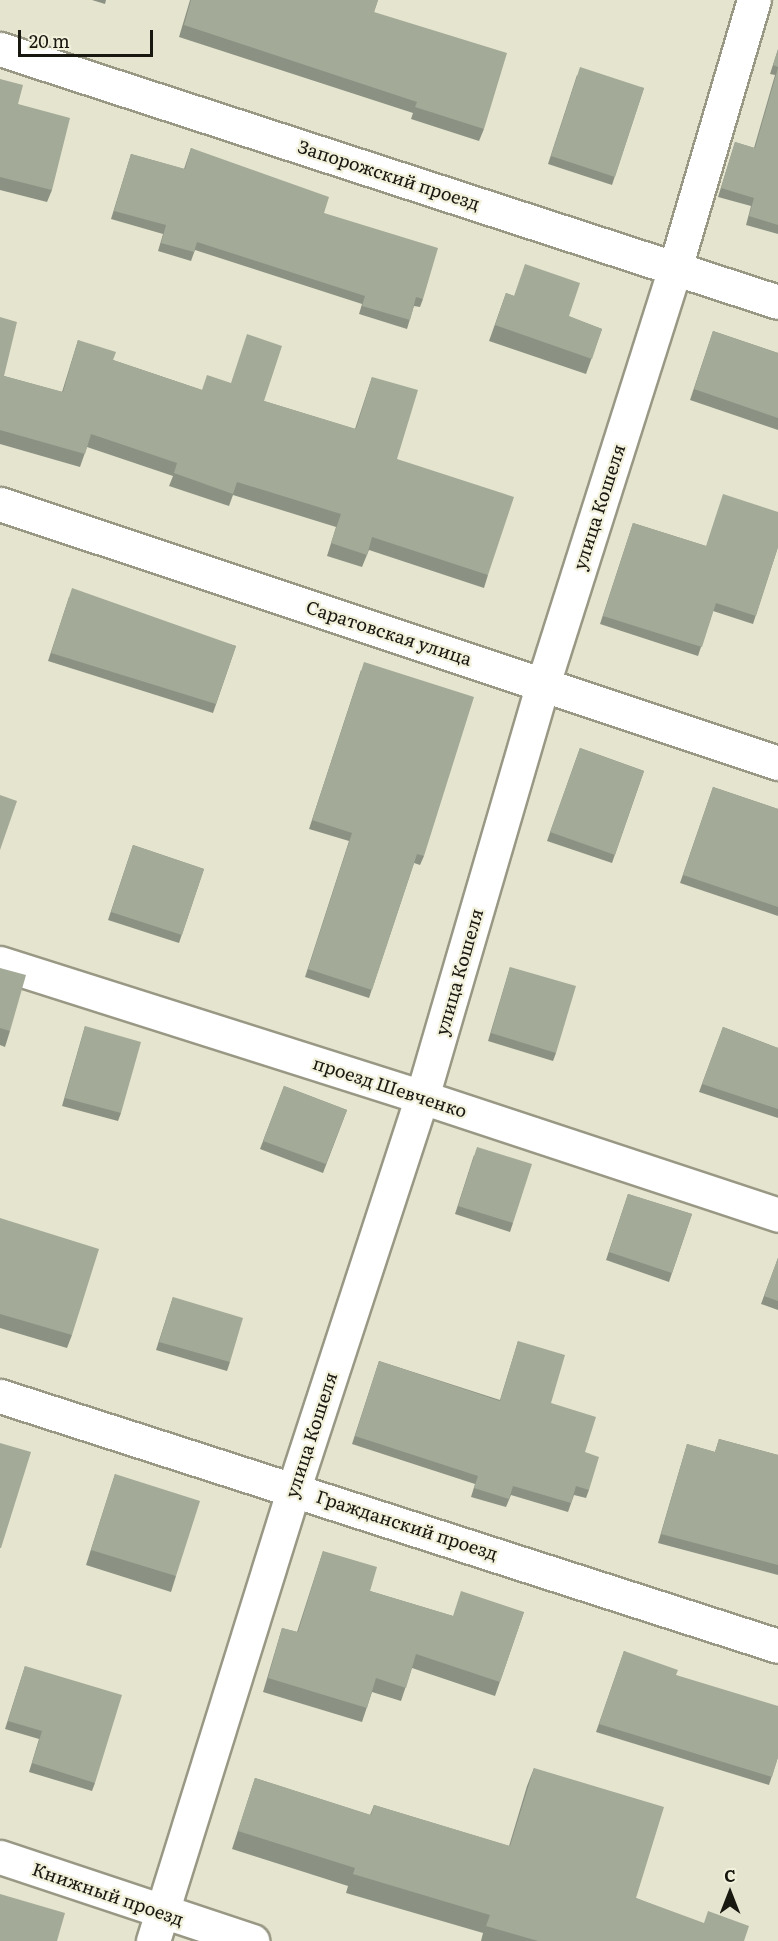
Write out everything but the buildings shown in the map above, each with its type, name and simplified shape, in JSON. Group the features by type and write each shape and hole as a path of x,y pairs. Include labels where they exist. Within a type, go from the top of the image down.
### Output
{"street":[{"name":"улица Кошеля","path":"158,1928 294,1488 422,1096 543,684 675,268 754,0"},
{"name":"Запорожский проезд","path":"0,49 778,302"},
{"name":"Саратовская улица","path":"0,504 778,763"},
{"name":"проезд Шевченко","path":"0,963 422,1096 778,1215"},
{"name":"Гражданский проезд","path":"0,1395 778,1646"},
{"name":"Книжный проезд","path":"0,1857 158,1928 252,1941"}]}
